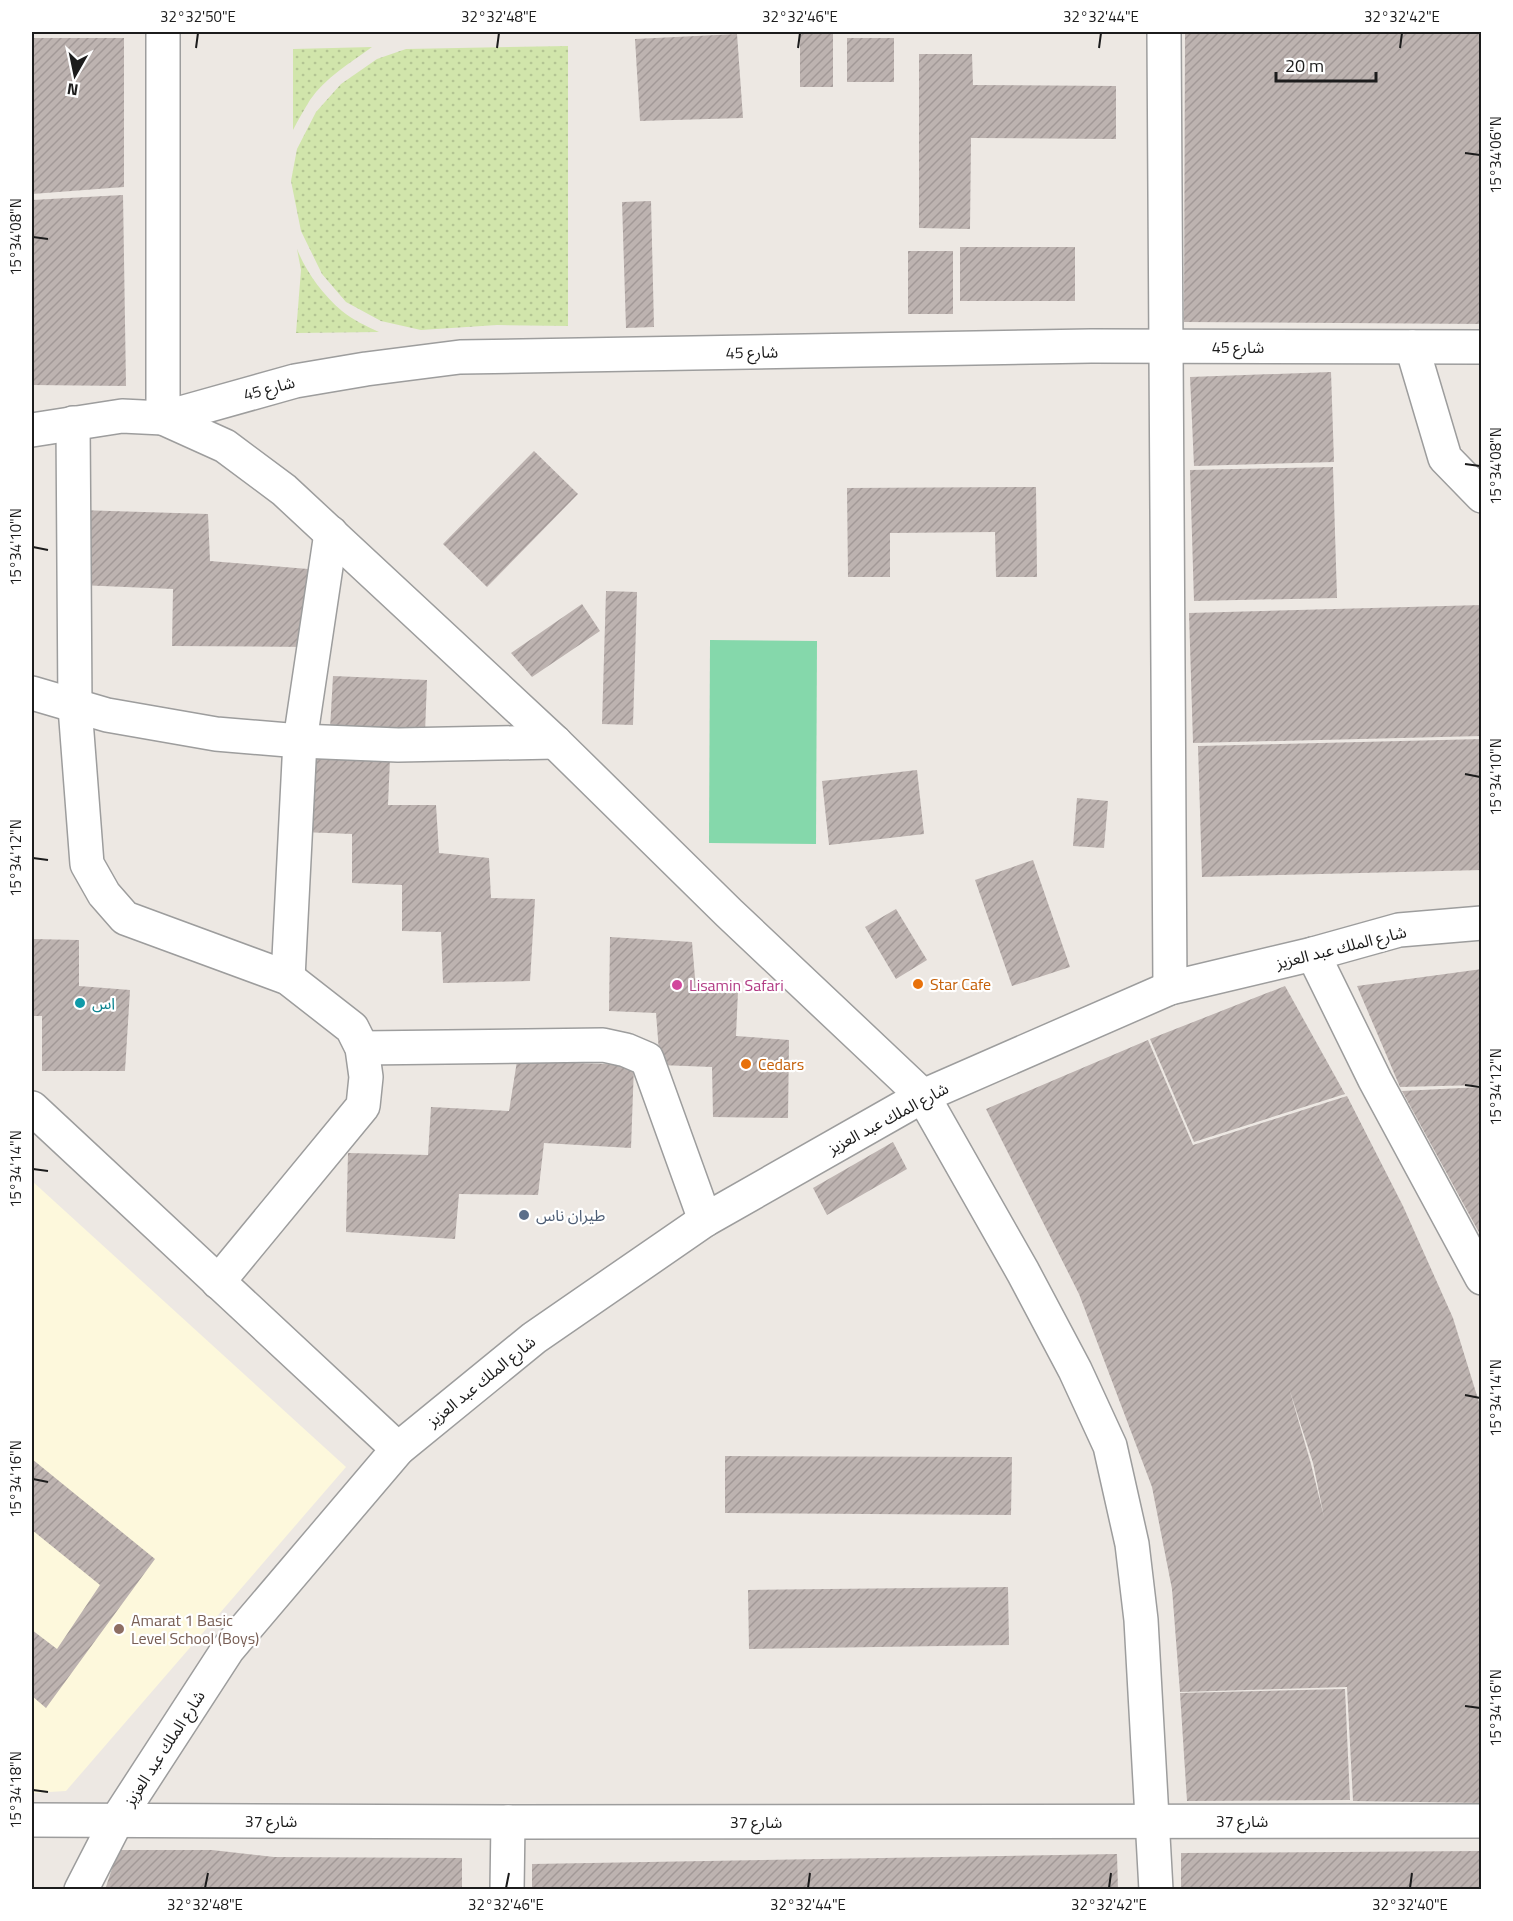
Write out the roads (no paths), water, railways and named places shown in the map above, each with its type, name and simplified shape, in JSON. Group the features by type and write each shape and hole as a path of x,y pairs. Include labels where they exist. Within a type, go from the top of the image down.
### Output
{"street":[{"path":"163,32 163,418 225,446 284,490 555,742 729,913 923,1096 1049,1321 1075,1370 1110,1446 1132,1544 1141,1620 1156,1890"},
{"path":"1164,32 1170,988"},
{"name":"شارع 45","path":"32,430 122,416 163,418 295,381 460,357 1091,346 1482,348"},
{"path":"1412,347 1445,458 1482,496"},
{"path":"73,423 75,707 87,864 104,894 125,918 288,978 352,1028 362,1048 366,1077 363,1106 218,1282"},
{"path":"288,978 300,741 331,533"},
{"path":"32,693 107,715 216,734 300,741 398,745 555,742"},
{"name":"شارع الملك عبد العزيز","path":"81,1890 117,1820 228,1649 398,1449 534,1338 705,1220 923,1096 1170,988 1313,954 1399,930 1482,922"},
{"path":"1313,954 1375,1080 1482,1278"},
{"path":"362,1048 603,1045 626,1050 646,1059 705,1220"},
{"path":"32,1108 398,1449"},
{"name":"شارع 37","path":"32,1820 1482,1821"},
{"path":"507,1890 508,1822"}],"place":[{"name":"Star Cafe","path":"918,984"},
{"name":"Lisamin Safari","path":"677,985"},
{"name":"اس","path":"80,1003"},
{"name":"Cedars","path":"746,1064"},
{"name":"طيران ناس","path":"524,1215"},
{"name":"Amarat 1 Basic Level School (Boys)","path":"119,1629"}]}
